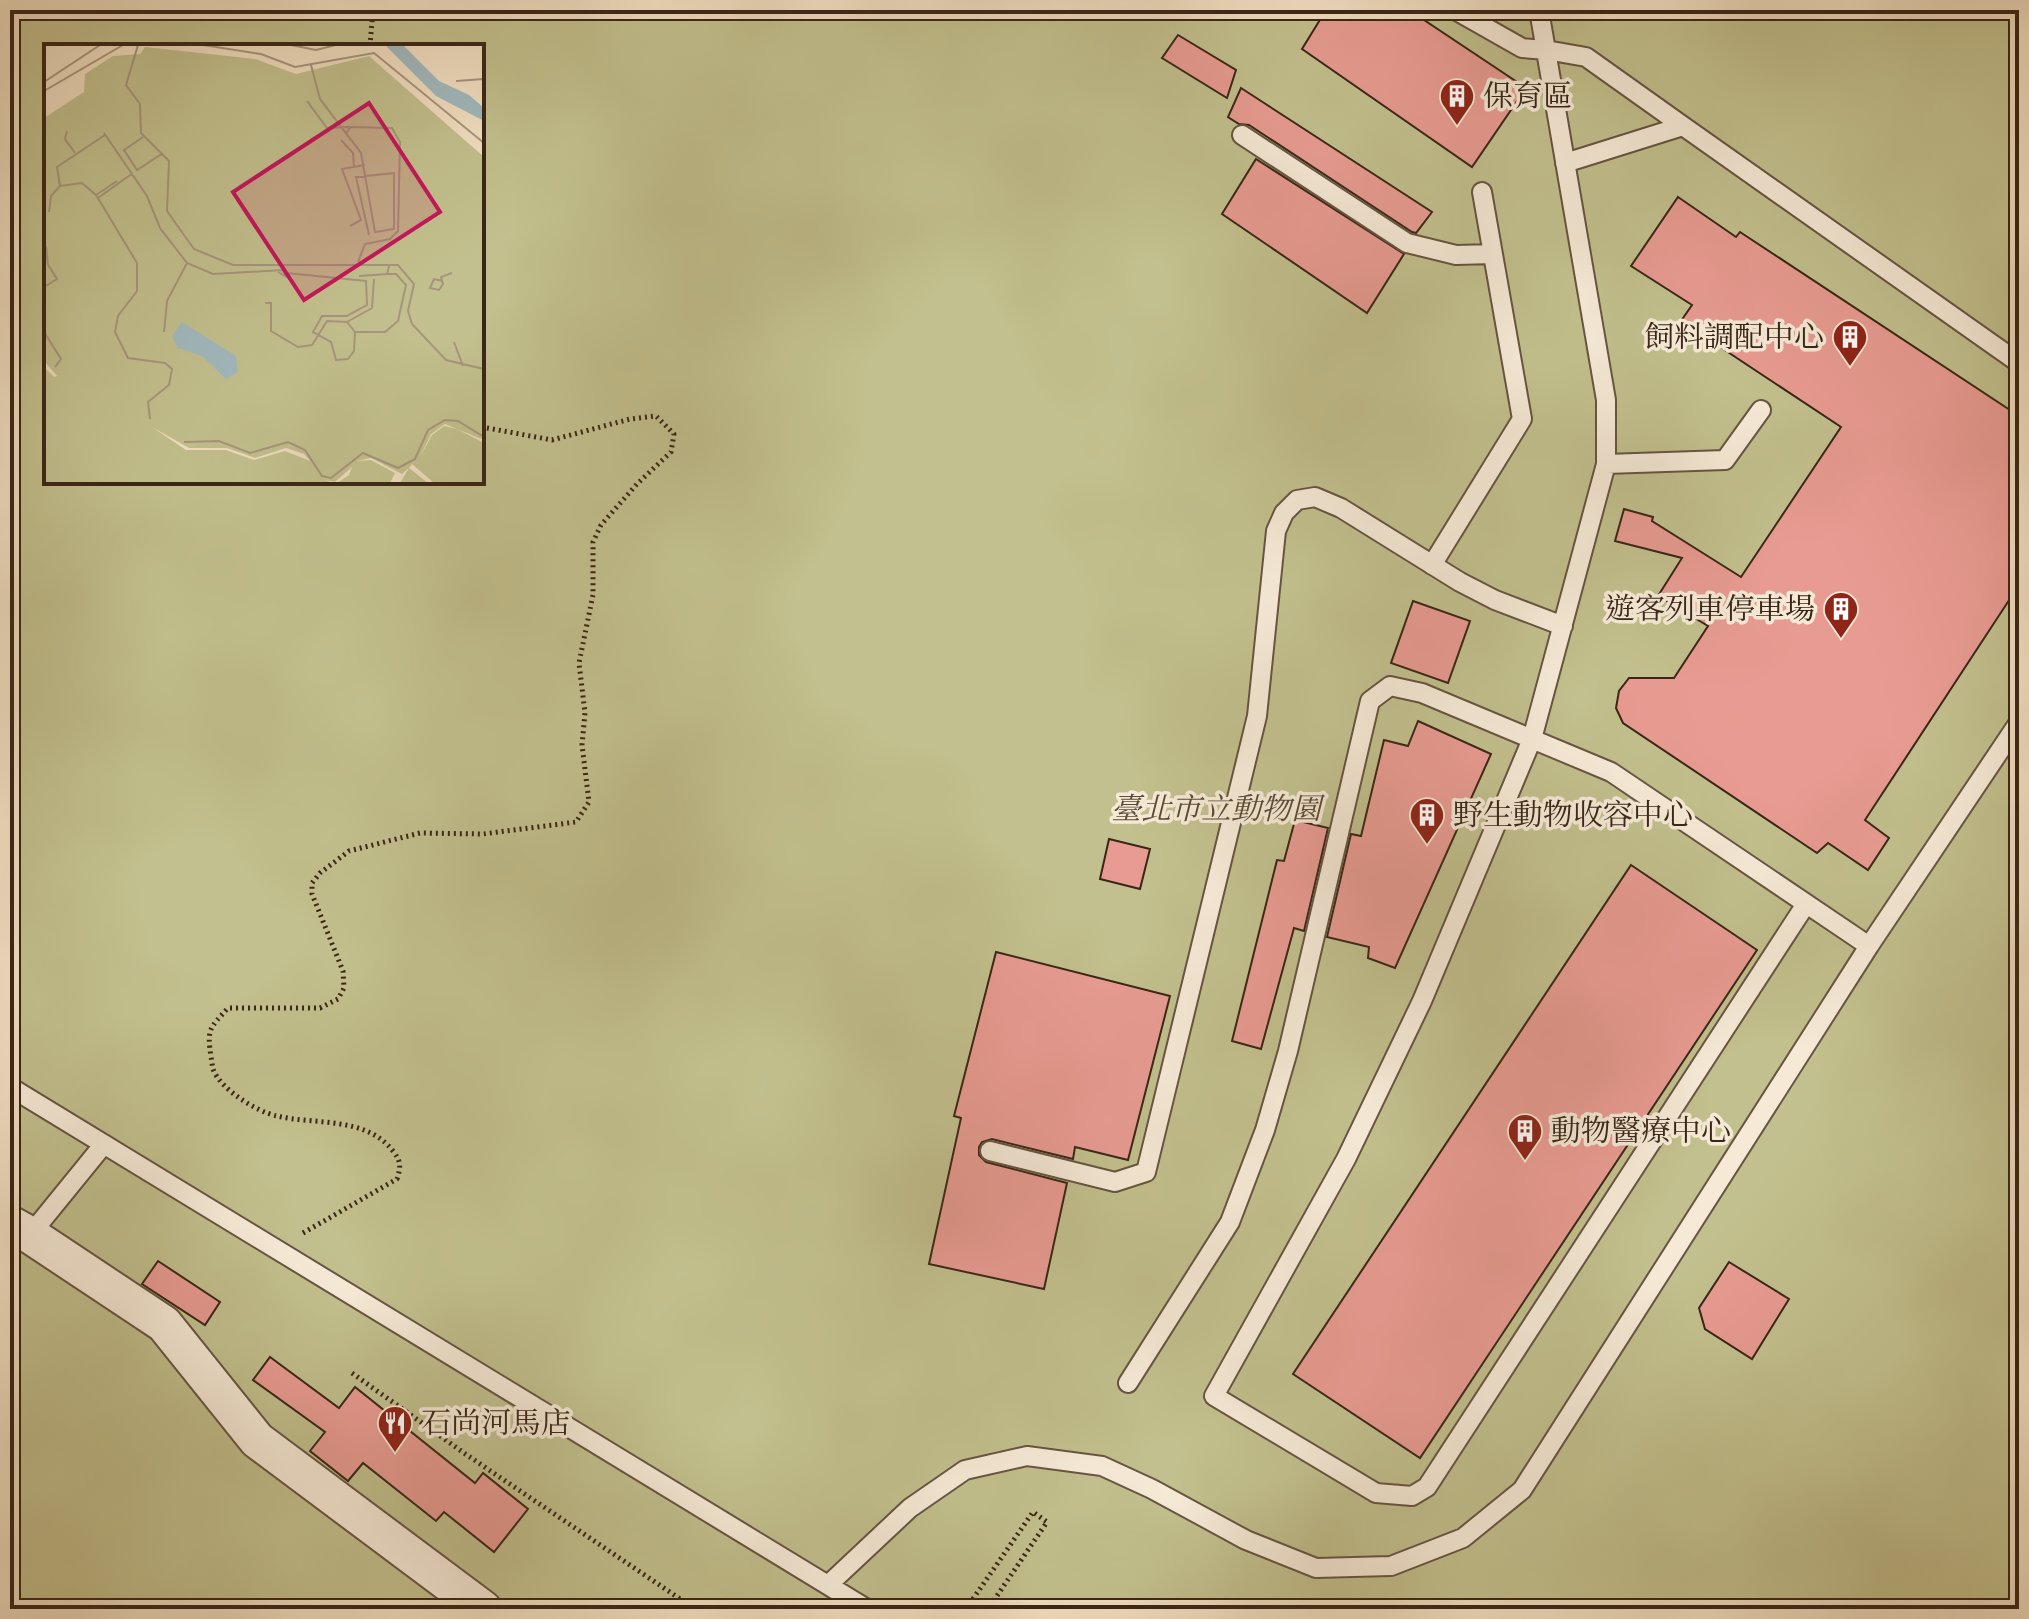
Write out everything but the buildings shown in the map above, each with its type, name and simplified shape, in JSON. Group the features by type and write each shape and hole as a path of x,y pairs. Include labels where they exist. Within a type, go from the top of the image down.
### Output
{"street":[{"path":"20,1229 164,1324 257,1440 483,1609"}],"lane":[{"path":"1455,10 1522,48 1586,57 2019,363"},
{"path":"1539,10 1606,400 1606,464 1532,739 1422,1001 1353,1144 1214,1396 1376,1493 1412,1496 1427,1487 1806,904"},
{"path":"1565,163 1683,126"},
{"path":"1242,135 1407,243 1456,255 1493,254"},
{"path":"1432,565 1522,419 1482,192"},
{"path":"1606,464 1725,460 1761,410"},
{"path":"990,1151 1115,1182 1146,1172 1257,716 1276,531 1284,513 1297,500 1315,497 1341,508 1460,582 1495,600 1563,626"},
{"path":"1128,1383 1230,1222 1265,1130 1288,1051 1370,701 1390,686 1422,693 1611,772 1869,946"},
{"path":"828,1585 910,1508 965,1470 1027,1456 1102,1466 1246,1540 1316,1568 1391,1566 1463,1538 1522,1490 1869,946 2019,722"},
{"path":"10,1087 867,1609"},
{"path":"20,1229 104,1144"}],"path":[{"path":"370,44 373,10"},
{"path":"275,1249 397,1179 401,1168 386,1142 369,1132 276,1116 252,1107 214,1072 208,1038 211,1027 228,1008 320,1008 338,999 344,988 343,971 312,894 312,883 349,851 420,833 483,834 576,822 589,802 582,745 585,713 579,663 593,595 593,542 601,525 671,452 674,434 656,416 630,419 552,440 484,427"},
{"path":"352,1373 464,1453 695,1609"},
{"path":"966,1609 1033,1512 1047,1522 988,1609"}],"green space":[{"name":"臺北市立動物園","path":"10,10 2019,10 2019,1609 10,1609"}],"place":[{"name":"保育區","path":"1457,127"},
{"name":"飼料調配中心","path":"1850,368"},
{"name":"遊客列車停車場","path":"1841,640"},
{"name":"野生動物收容中心","path":"1427,846"},
{"name":"動物醫療中心","path":"1525,1162"},
{"name":"石尚河馬店","path":"395,1454"}]}
